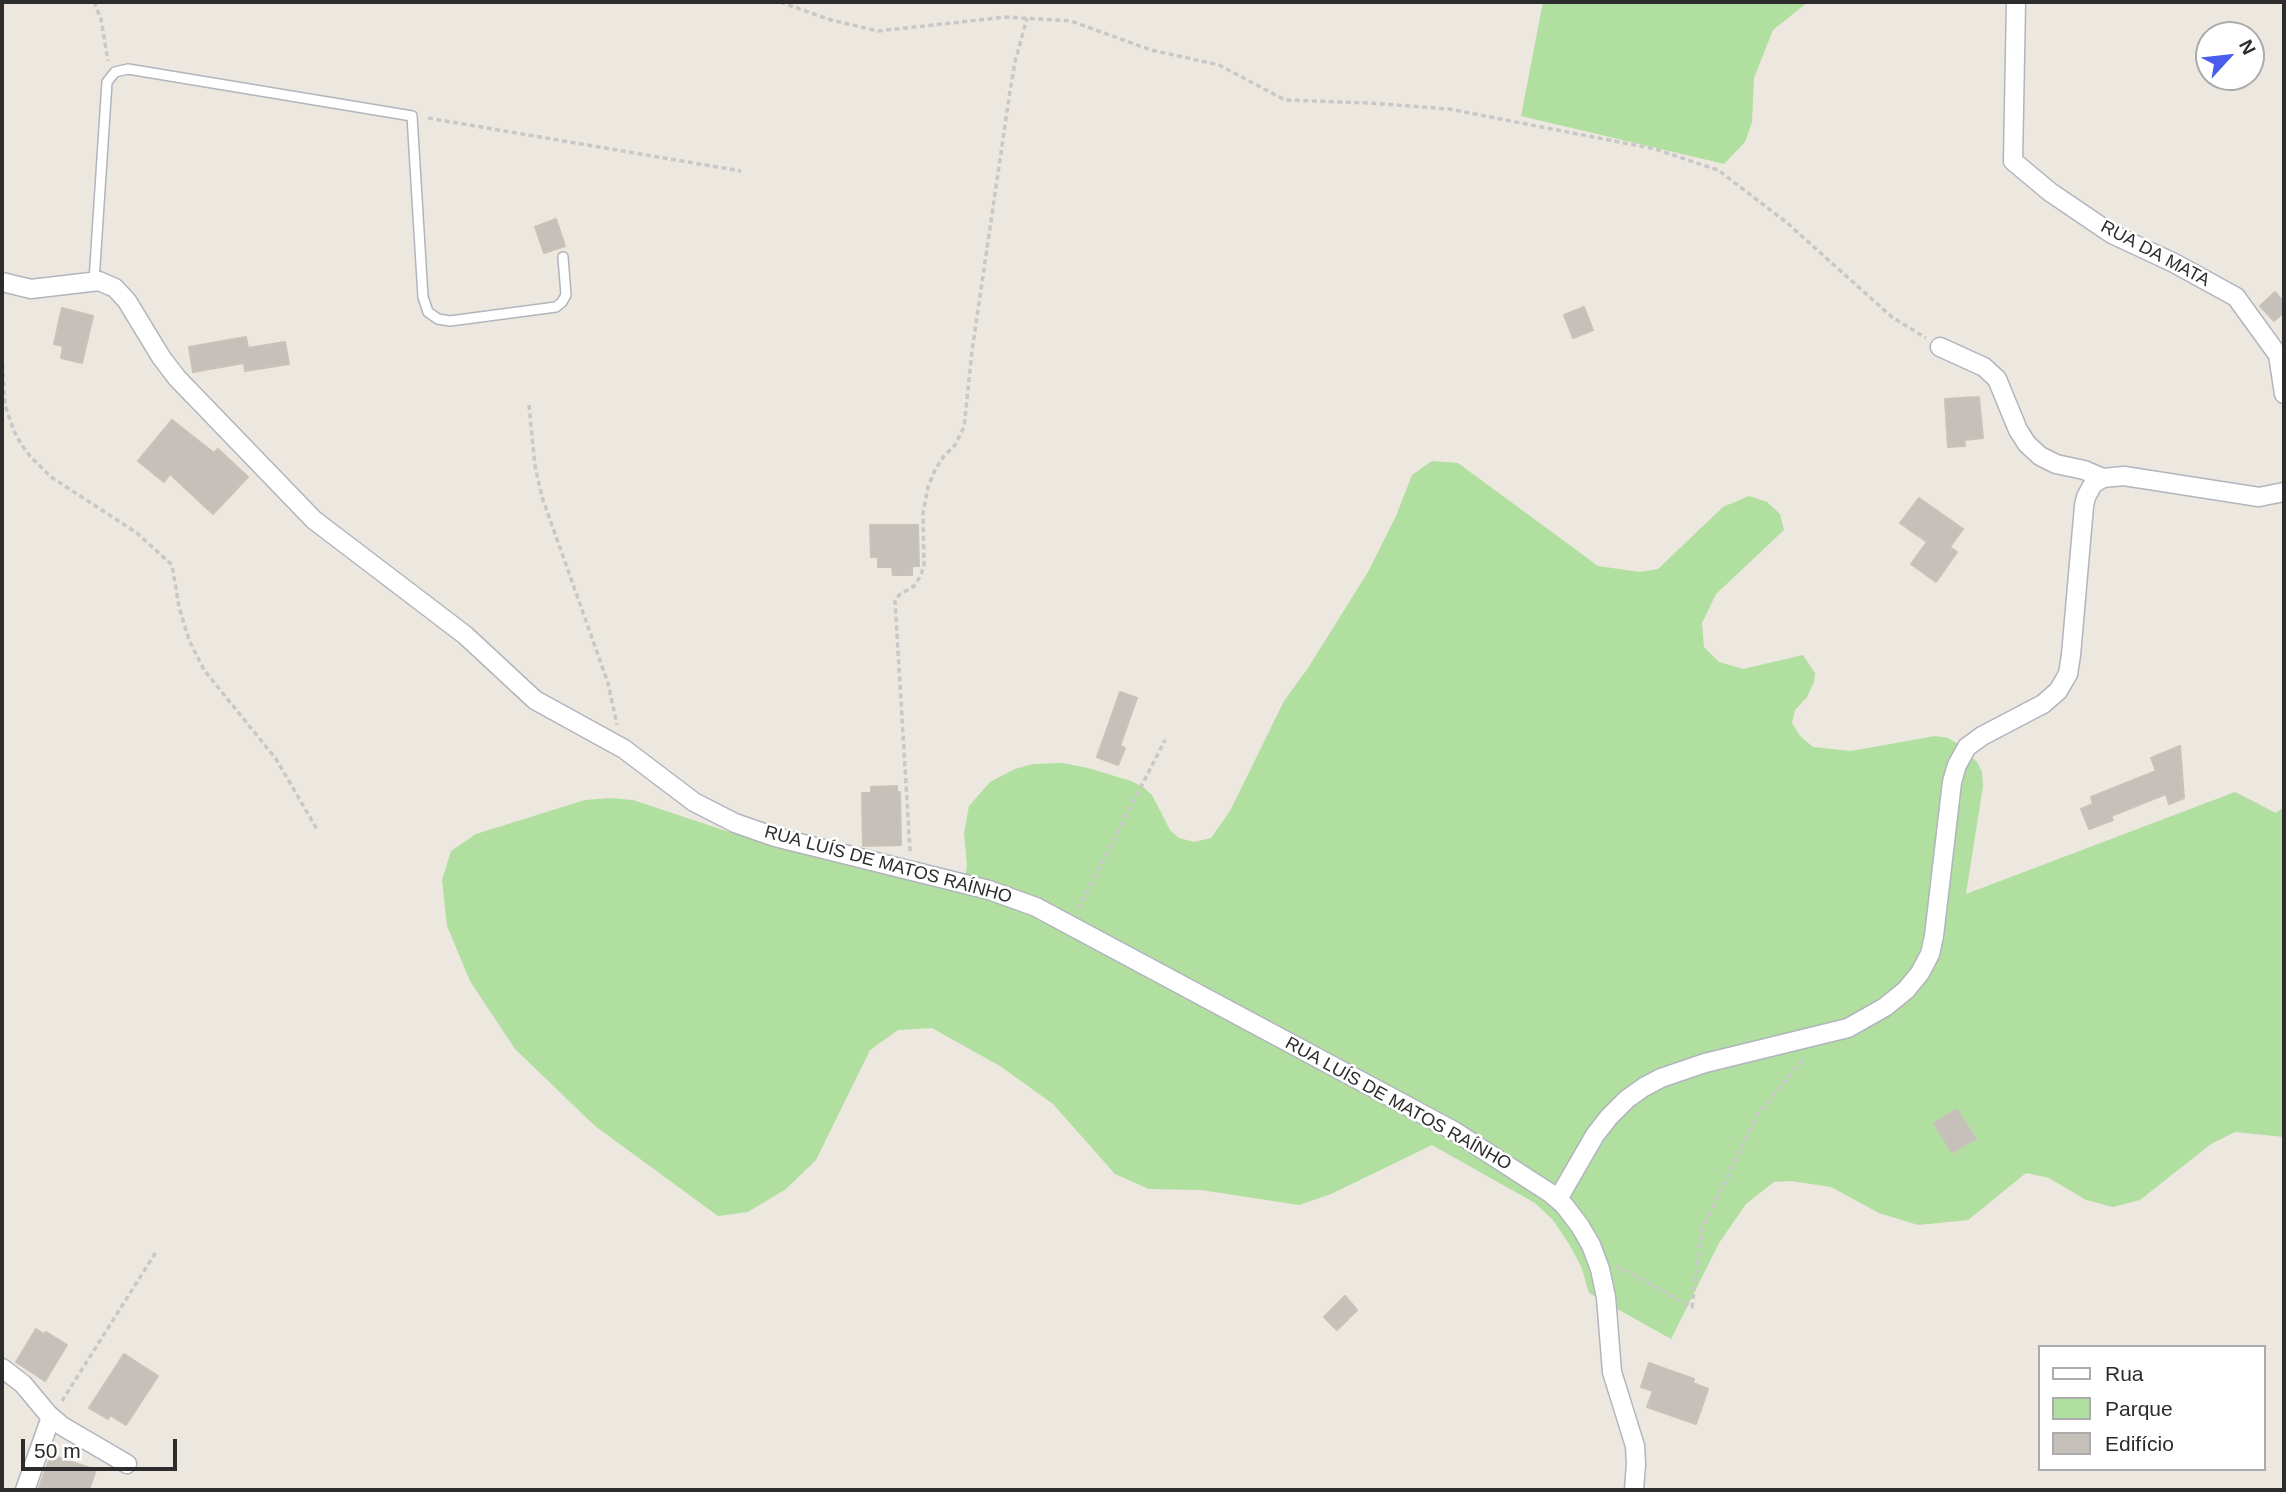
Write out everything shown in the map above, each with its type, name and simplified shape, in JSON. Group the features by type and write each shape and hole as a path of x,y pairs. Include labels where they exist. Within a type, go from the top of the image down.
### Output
{"street":[{"name":"RUA DA MATA","path":"2016,2 2013,161 2050,192 2112,234 2174,263 2236,297 2278,355 2284,394"},
{"path":"2,282 37,289 94,281"},
{"name":"RUA LUÍS DE MATOS RAÍNHO","path":"94,281 108,283 119,291 168,367 263,468 328,532 456,628 535,700 619,746 687,798 735,823 786,840 1005,895 1036,907 1454,1131 1558,1199 1580,1226 1594,1253 1606,1297 1613,1380 1634,1446 1634,1490"},
{"path":"1940,347 1984,367 1997,379 2026,443 2040,456 2056,464 2104,478 2132,477 2259,497 2284,492"},
{"path":"1558,1199 1595,1135 1627,1099 1644,1087 1682,1069 1848,1028 1885,1007 1920,974 1930,954 1934,936 1952,782 1957,765 1967,747 2043,704 2057,691 2068,674 2085,502 2090,488 2104,478"},
{"path":"2,1368 23,1384 62,1426 127,1464"},
{"path":"25,1490 51,1417"}],"lane":[{"path":"94,281 106,91 110,76 128,69 412,116 423,297 428,312 433,317 450,321 556,307 566,295 563,257"}],"path":[{"path":"94,2 101,19 110,76"},
{"path":"780,2 831,20 878,31 1006,17 1071,21 1150,50 1219,65 1285,100 1449,109 1655,149 1718,170 1786,222 1892,317 1940,347"},
{"path":"911,871 895,601 899,595 915,586 920,577 924,566 923,513 928,487 935,471 955,445 964,427 972,351 1010,91 1027,18"},
{"path":"412,116 741,171"},
{"path":"2,356 5,405 21,444 51,477 137,533 172,565 179,607 189,640 204,670 276,759 318,831"},
{"path":"529,405 541,496 608,683 619,746"},
{"path":"1070,925 1166,740"},
{"path":"1594,1253 1692,1307 1702,1229 1757,1115 1802,1061 1830,1033"},
{"path":"51,1417 156,1252"}],"green space":[{"path":"1543,2 1808,2 1773,30 1754,78 1752,122 1745,142 1724,164 1521,116"},
{"path":"1432,461 1458,463 1598,566 1640,572 1658,569 1723,507 1749,496 1767,502 1780,514 1784,530 1716,594 1702,623 1704,647 1719,662 1743,669 1803,655 1815,673 1814,682 1807,697 1795,710 1792,723 1800,736 1813,747 1851,751 1935,736 1948,738 1958,744 1977,762 1982,772 1983,786 1966,894 2235,792 2276,813 2284,807 2284,1137 2235,1132 2211,1144 2140,1200 2113,1207 2086,1200 2049,1178 2026,1173 1968,1220 1918,1225 1879,1213 1831,1187 1791,1181 1774,1182 1746,1204 1719,1243 1671,1339 1589,1293 1581,1266 1569,1244 1553,1220 1535,1203 1432,1145 1331,1194 1299,1205 1201,1190 1149,1189 1115,1174 1053,1104 1000,1066 932,1028 898,1030 870,1050 816,1160 786,1189 748,1212 718,1216 595,1126 515,1049 470,981 447,926 442,880 451,851 476,834 585,800 633,800 723,830 829,860 961,889 967,867 964,833 969,806 990,782 1015,769 1033,764 1062,763 1131,781 1152,795 1170,830 1179,838 1194,842 1211,838 1230,811 1284,701 1308,668 1368,572 1396,516 1412,475"}],"building":[{"path":"556,219 565,246 544,253 535,227"},
{"path":"2275,292 2284,303 2284,312 2274,321 2260,306"},
{"path":"1584,307 1593,330 1573,338 1564,315"},
{"path":"62,308 93,316 82,363 61,358 63,346 54,344"},
{"path":"246,337 248,348 285,342 289,364 245,371 244,363 193,372 189,347"},
{"path":"1979,397 1983,438 1964,440 1965,446 1948,447 1945,399"},
{"path":"172,420 214,453 218,449 248,477 213,514 170,474 164,482 138,461"},
{"path":"1919,498 1963,529 1950,547 1957,552 1936,582 1911,564 1927,542 1900,523"},
{"path":"870,525 918,525 919,566 912,566 912,575 893,575 892,567 878,567 878,557 871,557"},
{"path":"1120,692 1137,698 1120,746 1125,748 1118,765 1097,757"},
{"path":"2180,746 2184,798 2169,804 2166,794 2111,816 2113,820 2089,829 2081,809 2093,804 2091,797 2156,771 2151,758"},
{"path":"897,786 897,792 900,792 901,845 863,846 862,793 871,793 871,787"},
{"path":"1957,1109 1976,1139 1952,1153 1934,1123"},
{"path":"1345,1296 1357,1310 1337,1330 1324,1317"},
{"path":"36,1329 67,1345 45,1381 16,1362"},
{"path":"124,1354 158,1376 126,1425 110,1415 108,1419 89,1408"},
{"path":"1649,1363 1694,1379 1693,1383 1708,1389 1696,1424 1647,1407 1653,1391 1641,1387"},
{"path":"51,1455 96,1470 89,1490 38,1490"}]}
